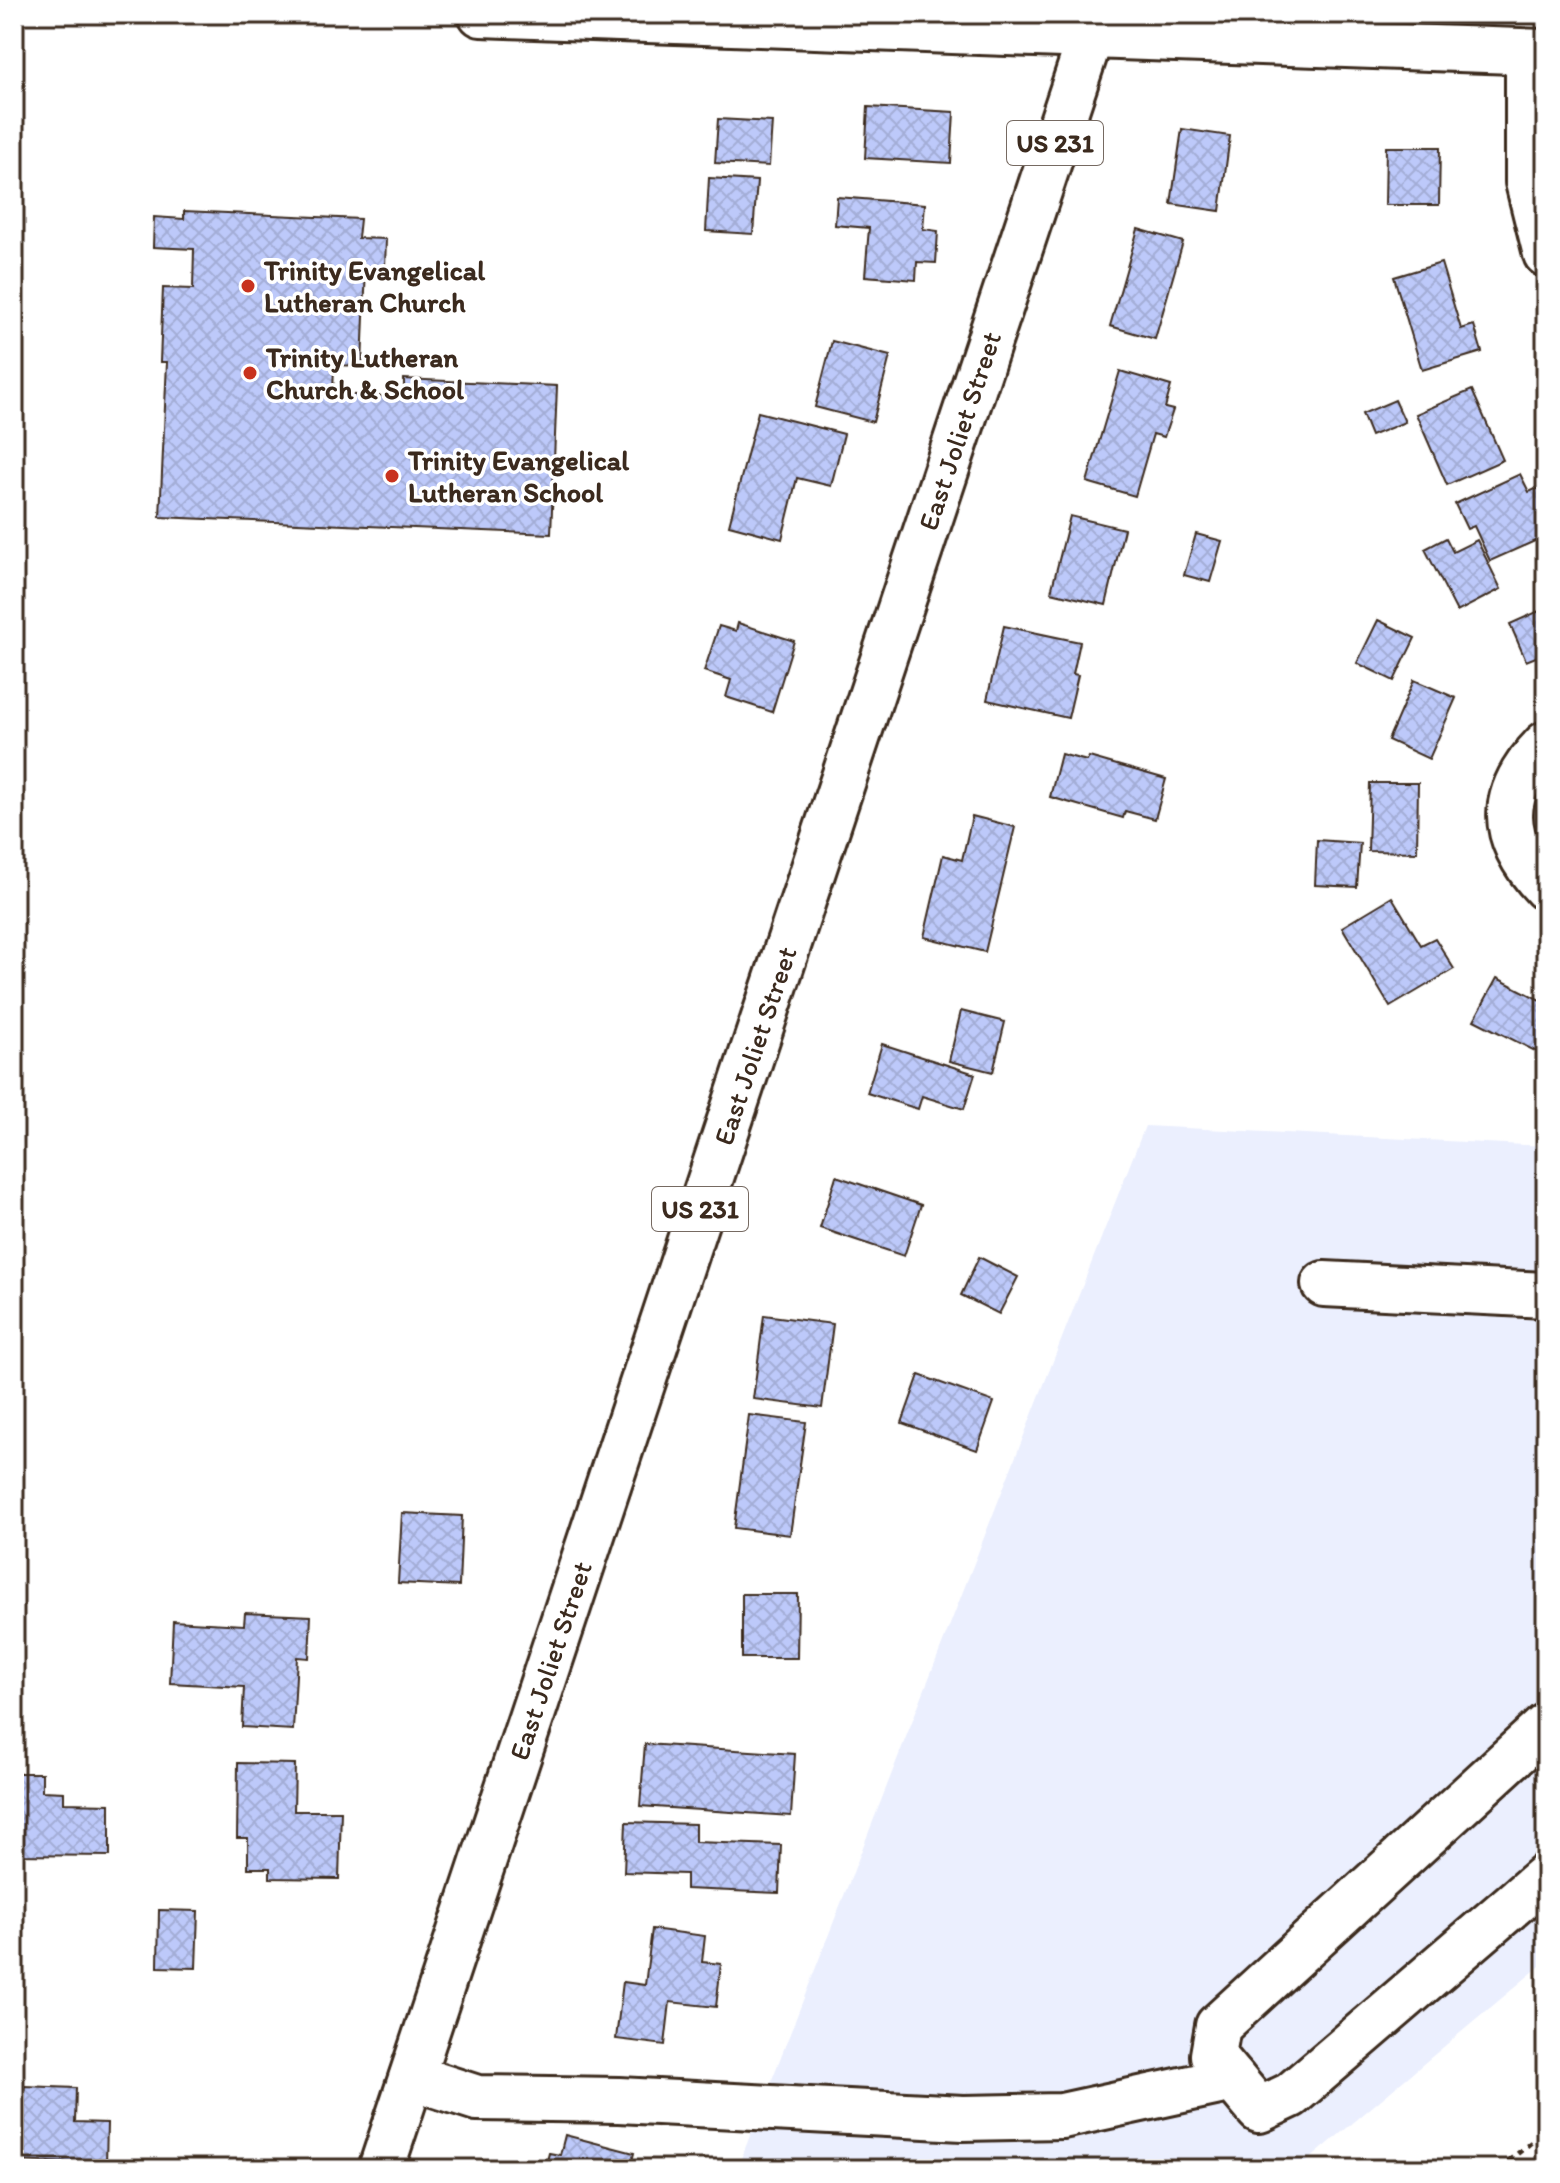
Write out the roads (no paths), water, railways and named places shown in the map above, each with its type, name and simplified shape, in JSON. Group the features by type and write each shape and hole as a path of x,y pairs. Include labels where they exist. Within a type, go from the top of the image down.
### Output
{"main road":[{"path":"506,14 1095,25 1537,52 1528,182 1546,254"},
{"name":"East Joliet Street","path":"381,2169 1095,25"},
{"path":"1546,744 1527,763 1513,795 1509,822 1516,850 1546,888"},
{"path":"1324,1284 1546,1295"},
{"path":"1546,1726 1218,2026 1213,2055 1259,2110 1291,2095 1546,1876"},
{"path":"412,2077 477,2098 619,2100 963,2118 1062,2116 1233,2079"}],"place":[{"name":"Trinity Evangelical Lutheran Church","path":"248,286"},
{"name":"Trinity Lutheran Church & School","path":"250,373"},
{"name":"Trinity Evangelical Lutheran School","path":"392,476"}]}
